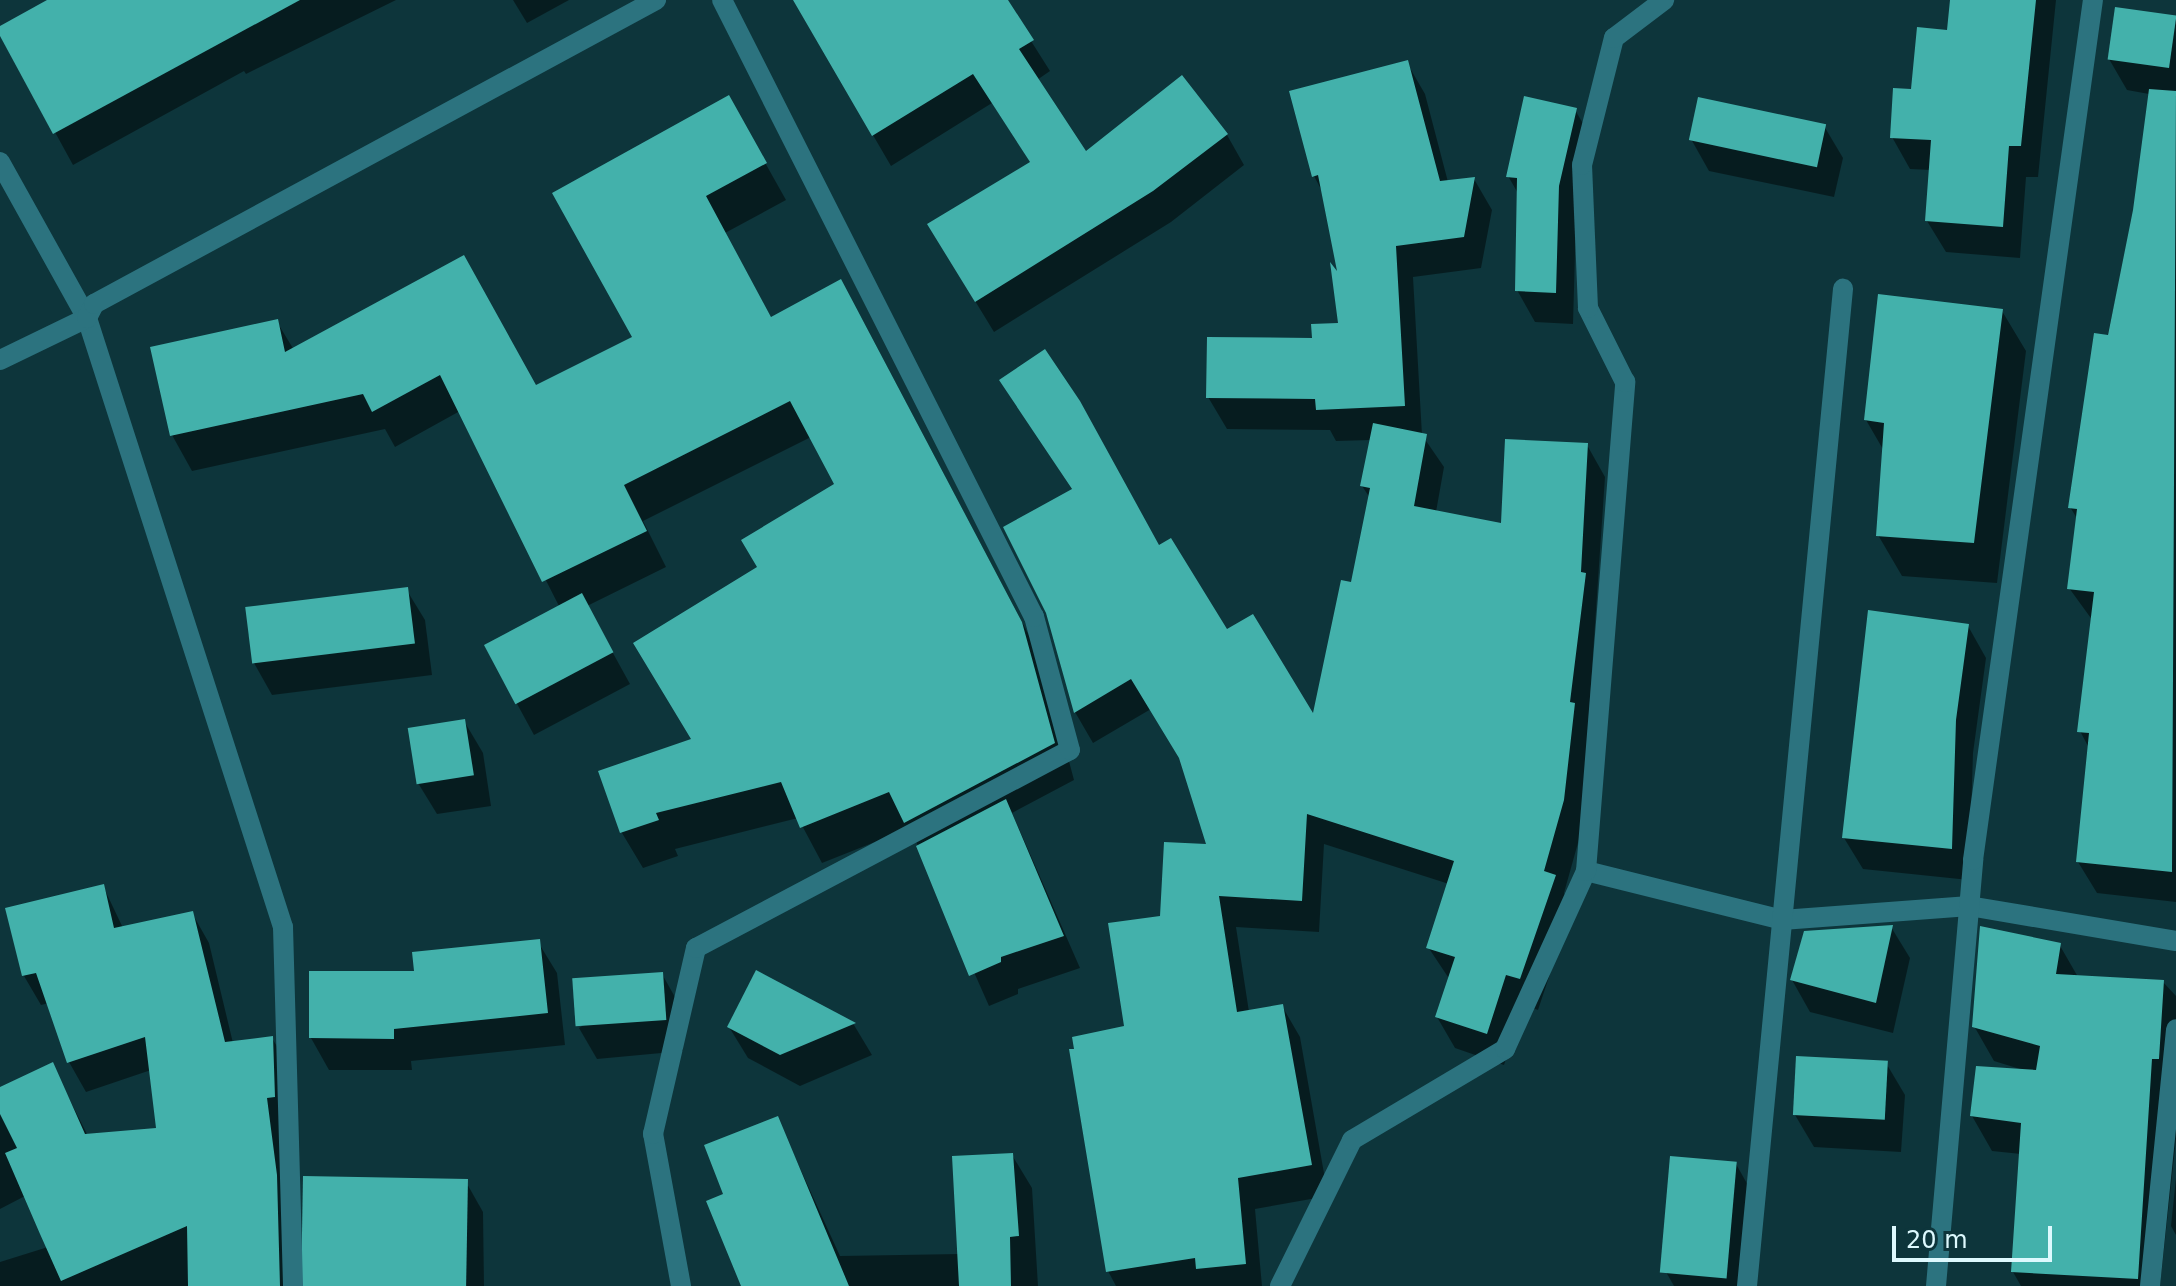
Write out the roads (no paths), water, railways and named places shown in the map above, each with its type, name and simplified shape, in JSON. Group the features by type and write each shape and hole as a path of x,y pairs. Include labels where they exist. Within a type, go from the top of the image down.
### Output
{"street":[{"path":"0,360 87,318 94,304 656,0"},
{"path":"681,1286 653,1134 696,948 1070,750 1034,617 722,0"},
{"path":"1280,1286 1352,1140 1505,1049 1586,871 1625,382 1588,308 1582,165 1614,38 1664,0"},
{"path":"1936,1286 1969,906 2093,0"},
{"path":"0,162 87,318 283,927 293,1286"},
{"path":"1747,1286 1843,289"},
{"path":"1586,871 1782,920 1969,906 2176,941"},
{"path":"2150,1286 2176,1029"}]}
